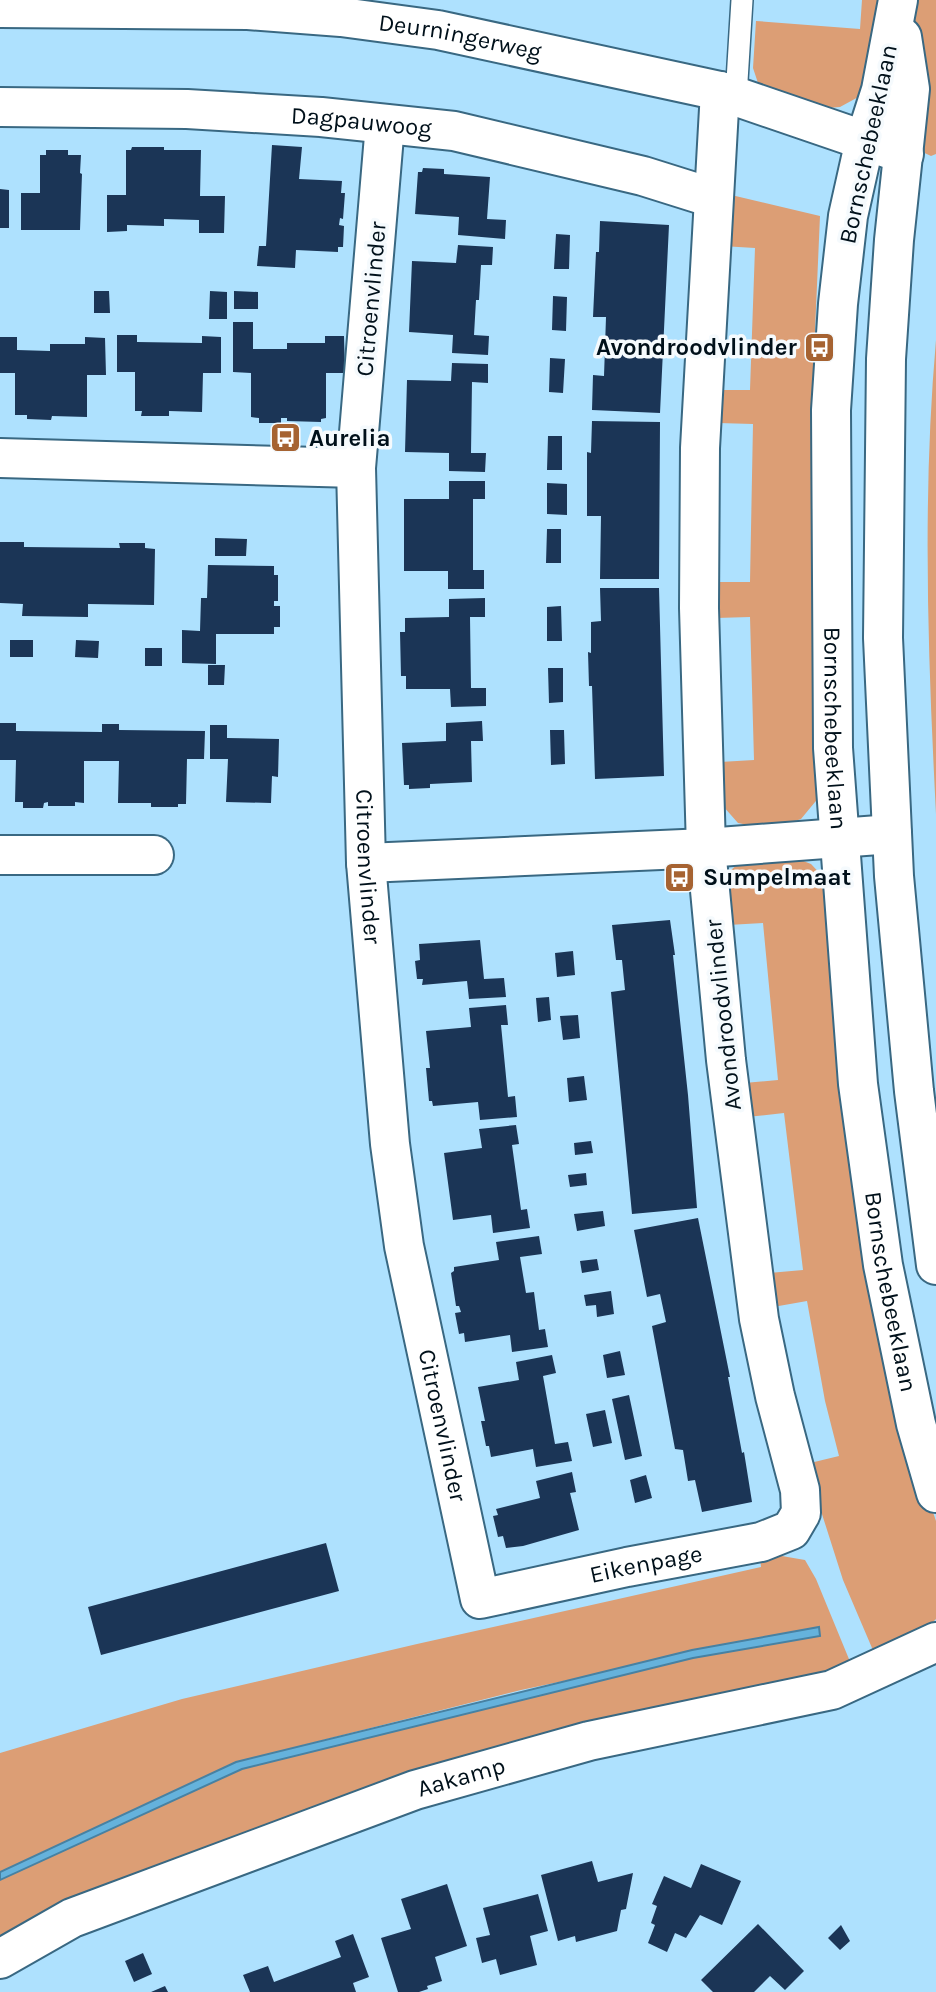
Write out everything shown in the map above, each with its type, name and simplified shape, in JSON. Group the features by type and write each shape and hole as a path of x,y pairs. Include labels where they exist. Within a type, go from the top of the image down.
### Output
{"street":[{"name":"Bornschebeeklaan","path":"898,2 881,90 865,140 848,216 838,304 831,410 833,748 858,1084 883,1265 916,1424 936,1493"},
{"name":"Bornschebeeklaan","path":"898,2 910,89 894,240 886,372 883,638 894,876 913,1078 936,1265"},
{"name":"Deurningerweg","path":"0,8 76,4 248,10 341,17 438,30 728,94 904,154"},
{"name":"Avondroodvlinder","path":"728,94 713,198 700,461 699,608 706,848 726,1060 759,1319 775,1396 800,1490 801,1513"},
{"name":"Dagpauwoog","path":"0,107 187,109 454,131 643,176 713,198"},
{"name":"Citroenvlinder","path":"385,124 356,468 366,863 390,1144 404,1246 480,1599"},
{"path":"0,458 356,468"},
{"path":"366,863 706,848 892,834"},
{"path":"0,855 154,855"},
{"name":"Eikenpage","path":"480,1599 627,1567 761,1542 791,1530 801,1513"},
{"name":"Aakamp","path":"0,1959 72,1919 415,1790 589,1741 832,1690 936,1642"}],"lane":[{"path":"728,94 742,0"}],"shaded area":[{"path":"862,0 879,0 862,95 840,107 827,108 759,86 753,68 756,21 860,29"},
{"path":"915,0 936,0 936,154 931,156 916,149"},
{"path":"727,194 820,216 814,354 826,356 820,796 801,819 789,823 738,823 723,806 720,762 754,760 750,617 716,618 714,582 750,582 753,424 718,423 717,390 750,390 755,248 722,246"},
{"path":"936,340 936,814 929,637 928,518"},
{"path":"793,857 811,864 826,880 916,1463 936,1521 936,1619 875,1655 843,1580 806,1464 839,1456 825,1401 807,1301 773,1307 769,1273 803,1270 784,1113 747,1117 744,1083 778,1080 763,923 728,925 727,881 732,870 738,865"},
{"path":"776,1555 805,1560 816,1579 851,1664 805,1683 354,1793 141,1872 0,1937 0,1880 242,1769 693,1658 820,1636 819,1627 521,1690 236,1762 0,1872 0,1753 182,1699 761,1567 760,1557"}],"water":[{"path":"819,1627 820,1636 693,1658 242,1769 0,1880 0,1872 236,1762 692,1650"}],"building":[{"path":"272,145 302,147 299,179 342,181 341,193 345,193 343,219 340,218 339,225 344,226 343,247 338,247 338,252 296,250 295,268 257,266 259,246 266,246"},
{"path":"132,147 201,150 200,196 225,196 224,233 199,233 199,220 164,219 164,226 127,225 127,231 107,232 107,195 126,195 126,150 131,150"},
{"path":"46,150 68,150 68,155 81,155 80,230 21,230 21,193 40,193 40,155 46,155"},
{"path":"423,168 444,169 444,174 490,177 487,219 506,220 505,239 458,235 459,217 415,214 418,172 422,172"},
{"path":"0,189 9,190 9,228 0,228"},
{"path":"600,221 669,225 660,413 592,410 593,375 604,376 606,317 593,317"},
{"path":"556,234 570,235 569,269 554,269"},
{"path":"458,245 493,247 492,265 481,265 474,335 489,336 488,355 452,353 453,335 409,332 412,261 456,263"},
{"path":"94,291 109,291 110,313 94,313"},
{"path":"210,291 227,292 227,319 209,319"},
{"path":"234,291 258,292 258,309 234,309"},
{"path":"553,296 567,297 566,331 552,330"},
{"path":"233,322 253,322 253,349 287,349 287,343 325,343 325,336 344,336 345,373 326,373 326,418 321,419 321,422 287,421 287,418 281,418 281,423 259,423 259,418 251,417 251,373 233,372"},
{"path":"117,335 137,335 137,342 202,343 202,336 221,337 221,373 203,373 202,412 169,411 169,416 141,416 142,411 135,411 135,372 117,372"},
{"path":"0,337 17,337 17,350 50,351 50,344 85,344 85,337 105,338 106,375 87,375 87,417 52,416 51,420 27,419 27,415 15,415 15,373 0,373"},
{"path":"550,358 565,359 563,393 549,392"},
{"path":"452,363 488,364 488,383 472,382 471,453 486,453 485,472 449,471 449,453 405,452 407,380 451,381"},
{"path":"592,421 660,422 659,579 600,579 601,516 587,516 587,452 591,453"},
{"path":"548,436 562,436 562,470 547,470"},
{"path":"449,481 485,481 485,499 473,499 473,570 484,570 484,589 448,589 448,571 404,571 404,499 449,499"},
{"path":"547,483 567,484 567,515 547,514"},
{"path":"547,529 561,529 561,563 546,563"},
{"path":"215,538 247,539 246,556 215,556"},
{"path":"0,542 24,542 24,547 120,548 119,543 145,543 145,548 155,549 154,605 88,604 88,617 22,616 23,604 0,603"},
{"path":"208,565 274,566 274,575 278,575 278,601 274,601 274,606 280,606 280,627 274,627 274,634 216,634 216,664 182,663 182,630 200,631 201,598 207,598"},
{"path":"600,588 659,588 664,776 595,779 592,686 589,686 588,652 591,653 591,622 601,621"},
{"path":"485,598 485,617 470,617 471,688 486,688 486,706 451,707 450,689 406,689 406,676 401,676 400,632 405,632 405,618 449,617 449,599"},
{"path":"561,606 562,641 547,641 547,607"},
{"path":"10,640 33,640 33,657 10,657"},
{"path":"76,640 99,641 98,658 75,657"},
{"path":"145,648 162,648 162,666 145,666"},
{"path":"208,665 225,665 224,685 208,685"},
{"path":"548,668 563,668 563,702 549,703"},
{"path":"482,721 483,741 471,741 472,782 430,784 430,788 409,789 409,785 404,785 402,743 446,741 446,723"},
{"path":"0,723 16,723 16,731 102,732 102,724 119,724 119,730 205,731 204,759 187,759 186,804 178,804 178,807 151,807 151,803 118,803 119,761 84,761 84,803 75,802 75,806 48,806 48,802 44,803 43,808 23,808 23,802 15,802 16,760 0,760"},
{"path":"210,725 227,725 227,738 279,739 278,777 272,776 271,803 226,802 228,759 210,759"},
{"path":"550,730 564,730 565,764 551,765"},
{"path":"670,920 697,1208 632,1214 611,992 625,990 622,960 616,960 612,925"},
{"path":"480,940 484,979 504,978 506,997 469,999 467,981 422,985 423,979 417,979 415,961 420,960 419,944"},
{"path":"573,951 575,975 557,977 555,953"},
{"path":"549,997 551,1020 538,1022 536,998"},
{"path":"506,1005 508,1025 501,1025 508,1097 515,1096 517,1117 480,1120 478,1102 433,1106 432,1101 429,1101 426,1068 430,1068 426,1031 471,1027 469,1008"},
{"path":"578,1015 580,1038 563,1040 560,1016"},
{"path":"584,1076 587,1100 569,1102 567,1078"},
{"path":"516,1125 519,1144 512,1145 521,1210 527,1209 530,1228 493,1233 491,1215 453,1220 444,1153 482,1148 479,1129"},
{"path":"591,1141 593,1153 575,1155 574,1143"},
{"path":"586,1173 587,1185 570,1187 568,1175"},
{"path":"603,1211 605,1226 577,1231 574,1214"},
{"path":"698,1218 752,1502 702,1512 695,1480 688,1481 683,1450 675,1449 652,1326 666,1322 660,1294 647,1297 634,1230"},
{"path":"539,1236 542,1254 520,1257 526,1293 534,1292 539,1330 545,1329 548,1347 512,1352 510,1335 465,1342 464,1333 459,1334 455,1313 461,1312 459,1306 456,1306 451,1273 454,1267 499,1260 496,1242"},
{"path":"597,1259 599,1270 582,1273 580,1261"},
{"path":"611,1291 614,1314 597,1317 596,1305 586,1306 584,1295"},
{"path":"620,1351 625,1375 607,1378 603,1355"},
{"path":"552,1355 556,1373 543,1376 555,1444 568,1442 572,1461 536,1467 533,1449 491,1457 481,1421 485,1421 478,1387 519,1380 516,1362"},
{"path":"629,1395 642,1456 625,1460 612,1399"},
{"path":"605,1410 612,1443 593,1447 586,1414"},
{"path":"572,1472 576,1492 570,1493 579,1530 523,1546 506,1548 503,1536 498,1537 493,1516 498,1515 496,1509 540,1498 536,1481"},
{"path":"646,1475 652,1498 635,1503 630,1480"},
{"path":"326,1543 339,1591 101,1655 88,1607"},
{"path":"592,1861 598,1882 633,1873 626,1909 621,1910 617,1931 576,1942 575,1936 558,1941 541,1875"},
{"path":"701,1864 741,1881 722,1925 700,1915 686,1938 675,1933 667,1952 648,1943 655,1925 651,1923 657,1906 652,1904 664,1876 691,1888"},
{"path":"447,1884 467,1946 435,1957 442,1981 419,1992 398,1992 381,1938 411,1929 401,1899"},
{"path":"538,1894 548,1931 530,1936 537,1965 500,1975 496,1959 482,1963 476,1938 490,1935 483,1908"},
{"path":"758,1924 804,1971 785,1990 770,1976 754,1992 713,1992 701,1980"},
{"path":"841,1925 850,1941 840,1950 828,1938"},
{"path":"353,1934 369,1977 353,1983 356,1992 250,1992 243,1975 268,1966 274,1982 341,1957 335,1941"},
{"path":"143,1953 152,1974 134,1982 125,1961"},
{"path":"165,1986 168,1992 151,1992"}],"place":[{"name":"Avondroodvlinder","path":"820,347"},
{"name":"Aurelia","path":"286,438"},
{"name":"Sumpelmaat","path":"680,877"}]}
